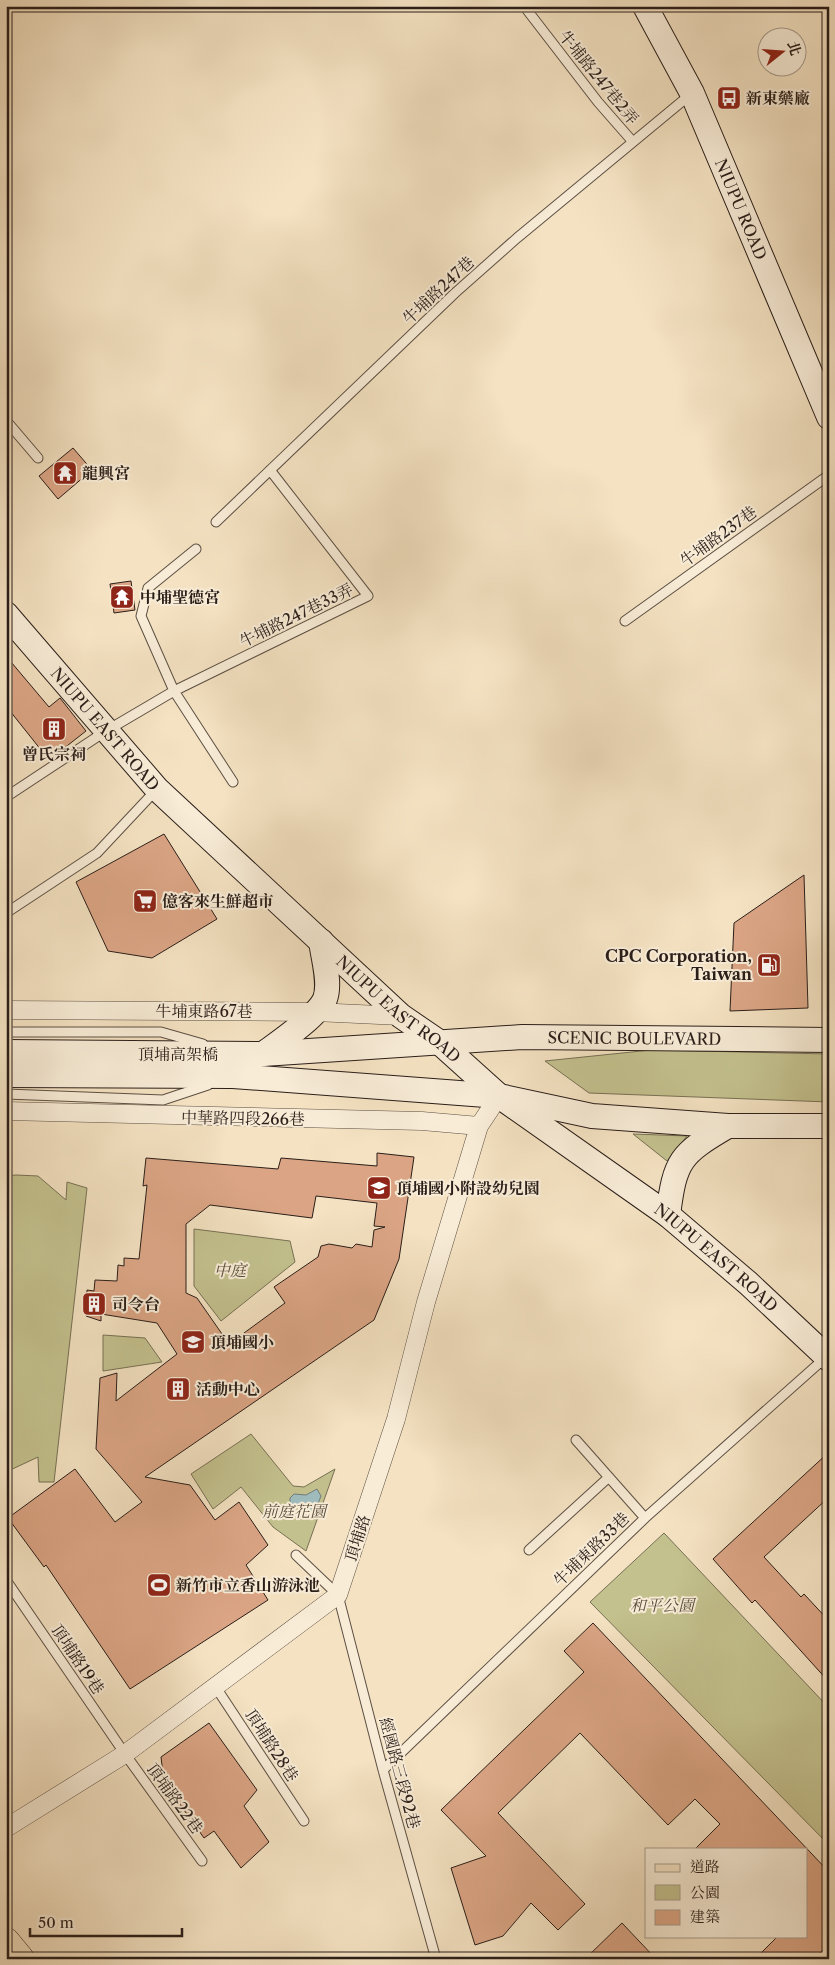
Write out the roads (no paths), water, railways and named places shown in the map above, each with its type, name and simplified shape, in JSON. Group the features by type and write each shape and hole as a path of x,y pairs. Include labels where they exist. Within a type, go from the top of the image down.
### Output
{"main road":[{"path":"6,1942 20,1959"}],"street":[{"name":"NIUPU ROAD","path":"645,6 692,93 829,417"},
{"name":"NIUPU EAST ROAD","path":"6,614 157,788 401,1016 439,1042 499,1096 668,1215 748,1284 828,1358"},
{"path":"263,1054 298,1027 325,1000 326,982 321,940"},
{"name":"牛埔東路67巷","path":"6,1010 315,1012 401,1016"},
{"name":"SCENIC BOULEVARD","path":"235,1065 263,1054 522,1037 829,1040"},
{"name":"頂埔高架橋","path":"6,1052 235,1065"},
{"path":"235,1065 499,1096 592,1116 728,1126 829,1126"},
{"name":"頂埔高架橋","path":"6,1075 235,1065"},
{"name":"頂埔路","path":"338,1595 396,1419 426,1302 479,1126 499,1096"},
{"name":"中華路四段266巷","path":"6,1111 422,1120 479,1126"},
{"path":"668,1215 672,1179 683,1158 698,1143 728,1126"},
{"path":"6,1828 125,1754 338,1595"}],"lane":[{"name":"牛埔路247巷2弄","path":"524,6 598,102 633,142"},
{"name":"牛埔路247巷","path":"216,522 462,287 692,93"},
{"path":"6,426 9,424 38,458"},
{"name":"牛埔路247巷33弄","path":"174,691 368,596 270,470"},
{"name":"牛埔路237巷","path":"625,621 829,475"},
{"path":"196,549 148,588 141,616 174,691 233,782"},
{"path":"6,797 106,731 174,691"},
{"path":"6,913 97,852 157,788"},
{"name":"頂埔高架橋","path":"6,1032 161,1032 235,1065"},
{"name":"頂埔高架橋","path":"6,1094 163,1100 235,1065"},
{"name":"牛埔東路33巷","path":"383,1770 645,1518 828,1358"},
{"path":"576,1440 645,1518"},
{"path":"529,1550 609,1477"},
{"path":"296,1555 338,1595"},
{"name":"頂埔路19巷","path":"6,1580 125,1754"},
{"name":"經國路三段92巷","path":"338,1595 383,1770 436,1959"},
{"name":"頂埔路28巷","path":"215,1686 304,1821"},
{"name":"頂埔路22巷","path":"125,1754 202,1861"}],"water":[{"path":"317,1489 321,1496 316,1509 309,1511 290,1504 290,1498 294,1494 306,1495"}],"place":[{"name":"新東藥廠","path":"729,98"},
{"name":"龍興宮","path":"65,473"},
{"name":"中埔聖德宮","path":"122,597"},
{"name":"曾氏宗祠","path":"54,729"},
{"name":"億客來生鮮超市","path":"145,901"},
{"name":"CPC Corporation, Taiwan","path":"769,965"},
{"name":"頂埔國小附設幼兒園","path":"379,1188"},
{"name":"司令台","path":"94,1304"},
{"name":"頂埔國小","path":"193,1342"},
{"name":"活動中心","path":"178,1389"},
{"name":"新竹市立香山游泳池","path":"159,1585"}],"park label":[{"name":"中庭","path":"230,1270"},
{"name":"前庭花園","path":"294,1511"},
{"name":"和平公園","path":"662,1605"}]}
